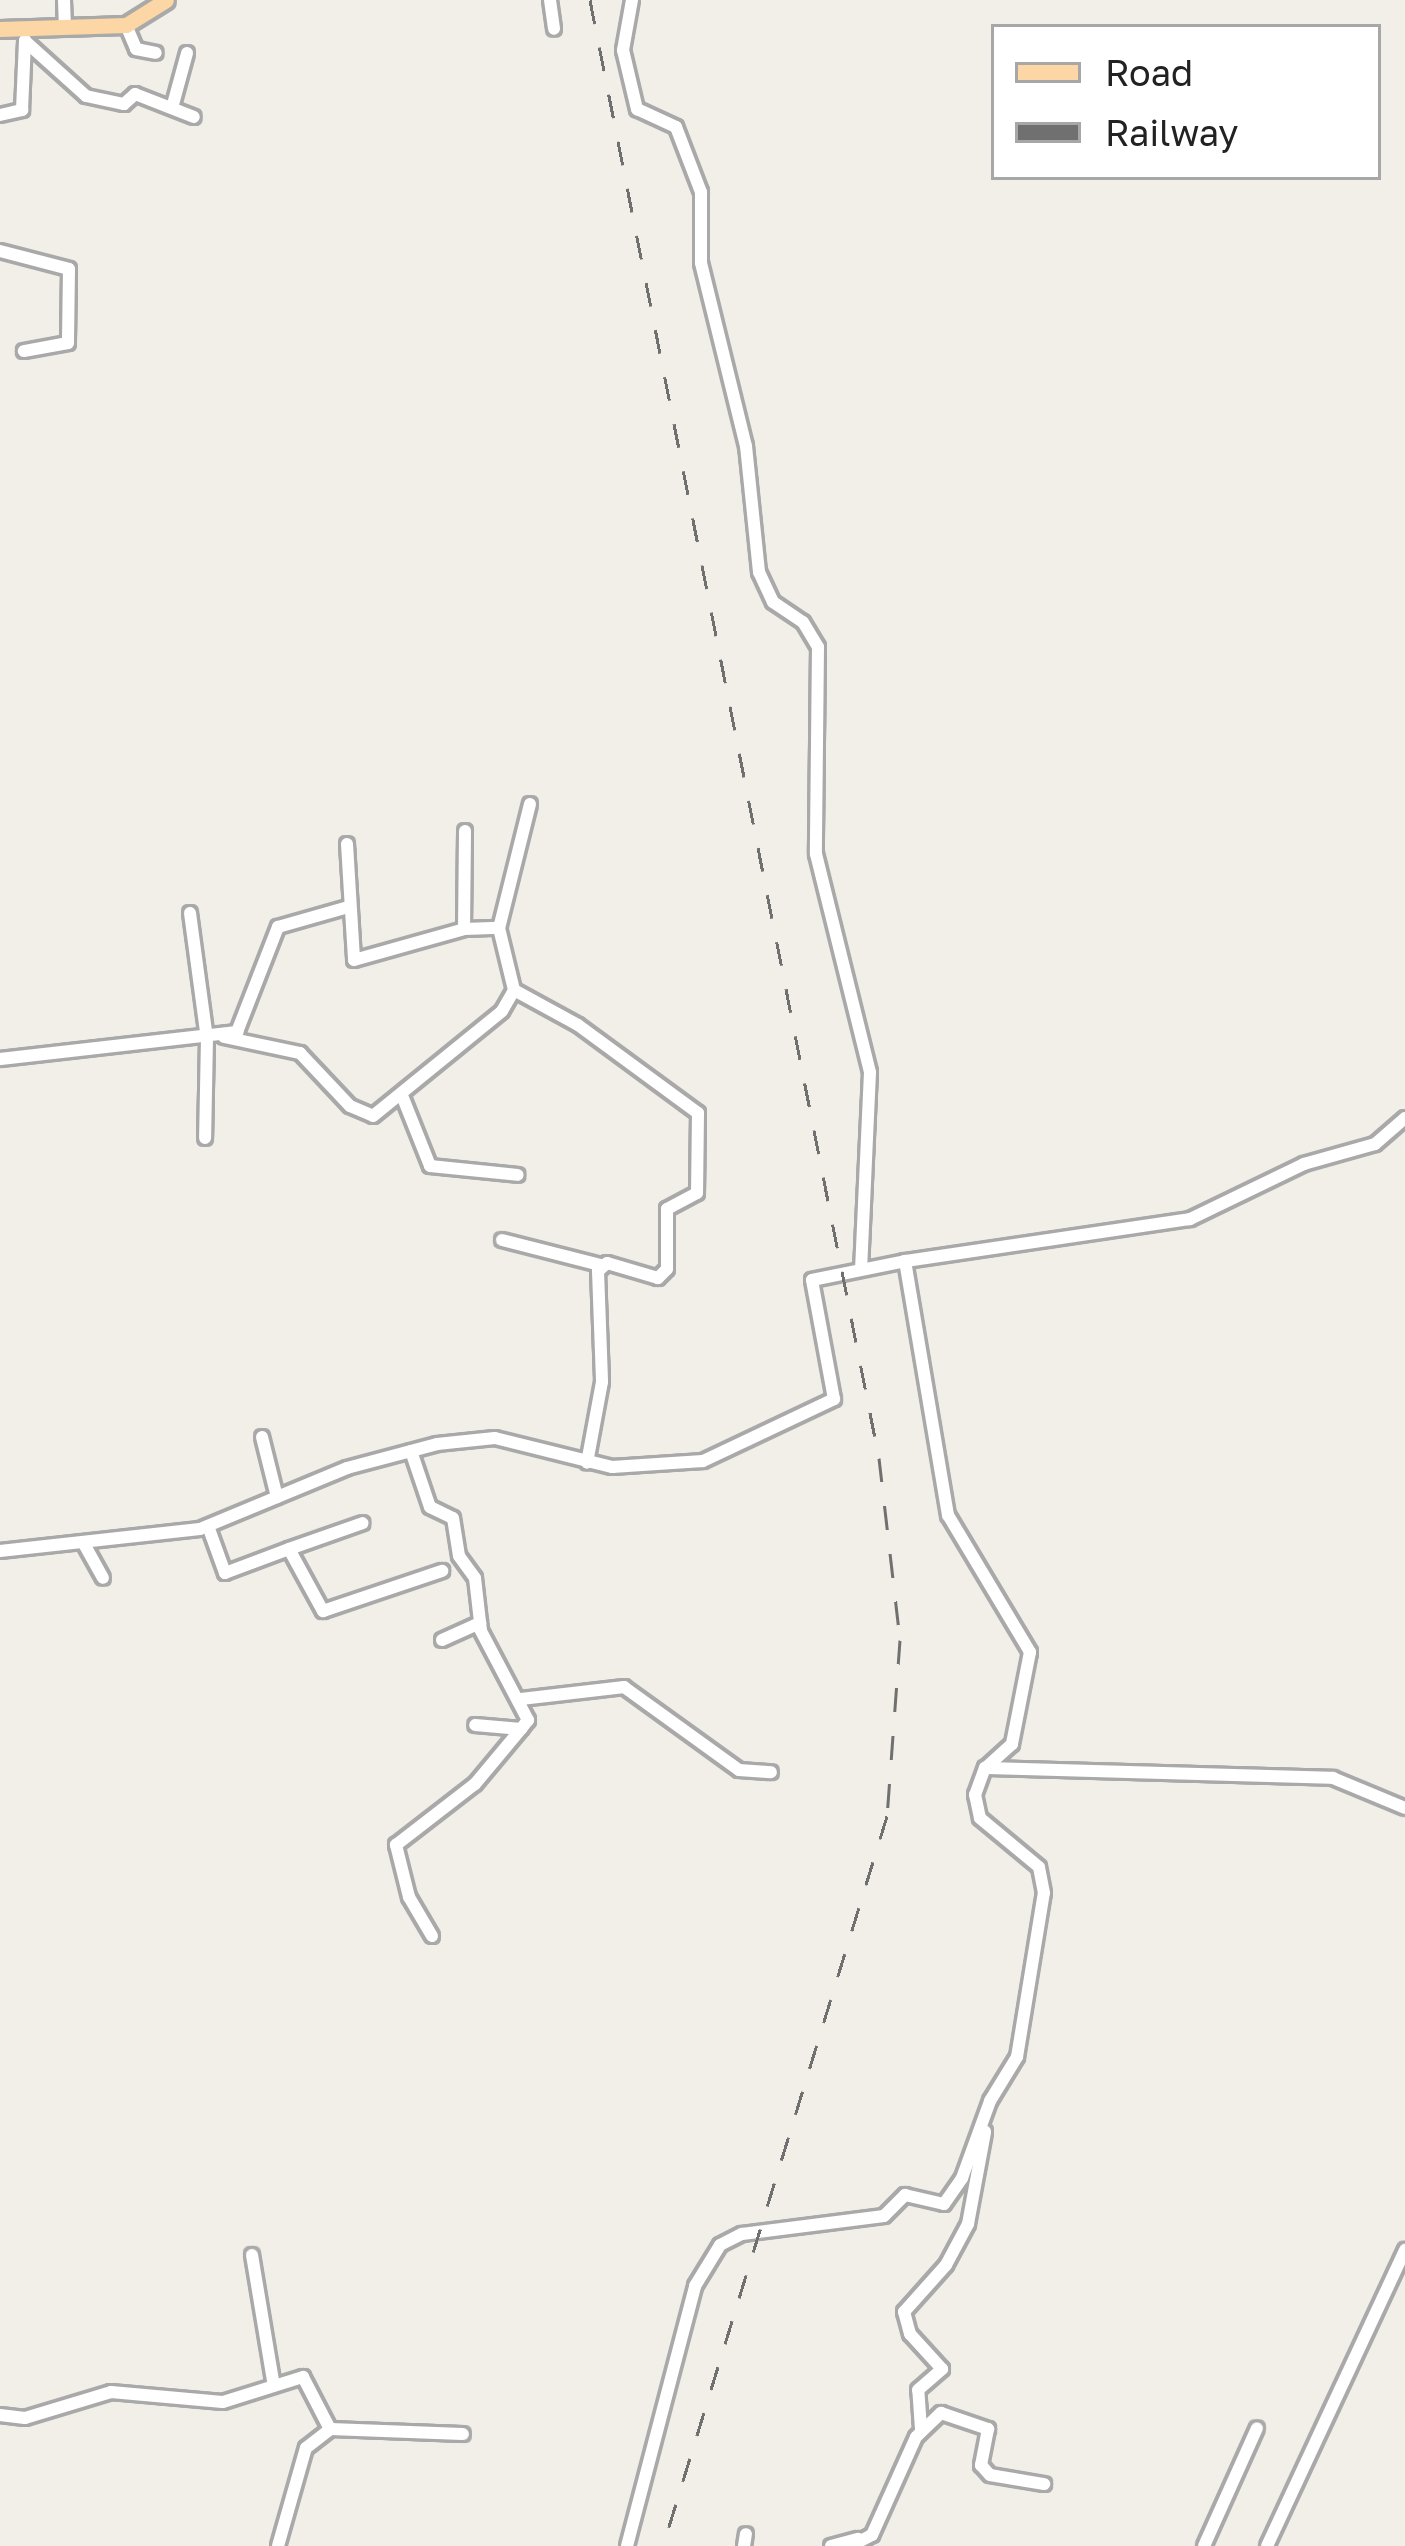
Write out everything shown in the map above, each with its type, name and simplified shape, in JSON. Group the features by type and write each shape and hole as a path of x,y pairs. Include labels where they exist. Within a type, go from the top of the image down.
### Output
{"main road":[{"path":"0,29 24,34 126,25 166,0"}],"street":[{"path":"64,0 65,28"},
{"path":"550,0 554,29"},
{"path":"632,0 623,50 637,110 676,127 701,192 700,263 746,446 759,572 773,602 813,632 818,647 816,854 870,1072 861,1268"},
{"path":"126,25 136,49 156,52"},
{"path":"24,34 86,96 124,104 136,94 194,117"},
{"path":"0,115 22,110 24,34"},
{"path":"172,108 187,52"},
{"path":"0,251 69,269 68,343 24,351"},
{"path":"212,1037 300,1053 363,1114 403,1098 433,1060 502,1011 514,990 499,928 530,804"},
{"path":"464,929 466,831"},
{"path":"347,844 355,959 464,929 499,928"},
{"path":"0,1058 212,1037 243,1026 248,992 278,927 348,907"},
{"path":"190,913 212,1037 205,1138"},
{"path":"502,1240 658,1278 667,1269 667,1209 697,1193 698,1113 578,1024 514,990"},
{"path":"403,1098 430,1166 518,1175"},
{"path":"0,1551 208,1526 411,1450 495,1438 586,1463 703,1461 834,1399 811,1285 825,1274 1190,1220 1304,1164 1376,1144 1405,1118"},
{"path":"627,2546 695,2286 720,2245 742,2234 884,2216 905,2195 948,2202 1017,2057 1044,1875 980,1818 975,1795 985,1768 1012,1744 1030,1652 948,1515 905,1261"},
{"path":"586,1463 602,1382 600,1264"},
{"path":"262,1437 277,1497"},
{"path":"411,1450 430,1507 453,1518 459,1556 475,1578 480,1623 528,1720 476,1784 396,1845 409,1897 432,1936"},
{"path":"208,1526 226,1573 364,1522"},
{"path":"83,1542 103,1578"},
{"path":"289,1549 322,1611 442,1571"},
{"path":"442,1640 480,1623"},
{"path":"521,1699 624,1687 739,1770 771,1772"},
{"path":"475,1725 521,1729"},
{"path":"985,1768 1333,1778 1405,1808"},
{"path":"921,2429 915,2398 942,2369 910,2335 904,2312 946,2265 968,2224 987,2113"},
{"path":"1267,2546 1405,2250"},
{"path":"252,2255 273,2381"},
{"path":"0,2415 25,2418 111,2392 224,2402 273,2381 303,2377 329,2429"},
{"path":"831,2546 843,2537 855,2542 880,2522 921,2429 941,2413 988,2429 981,2465 990,2475 1044,2484"},
{"path":"1204,2546 1257,2428"},
{"path":"278,2546 306,2448 329,2429 463,2434"}],"railway":[{"path":"590,0 879,1458 900,1640 887,1816 663,2546"}]}
